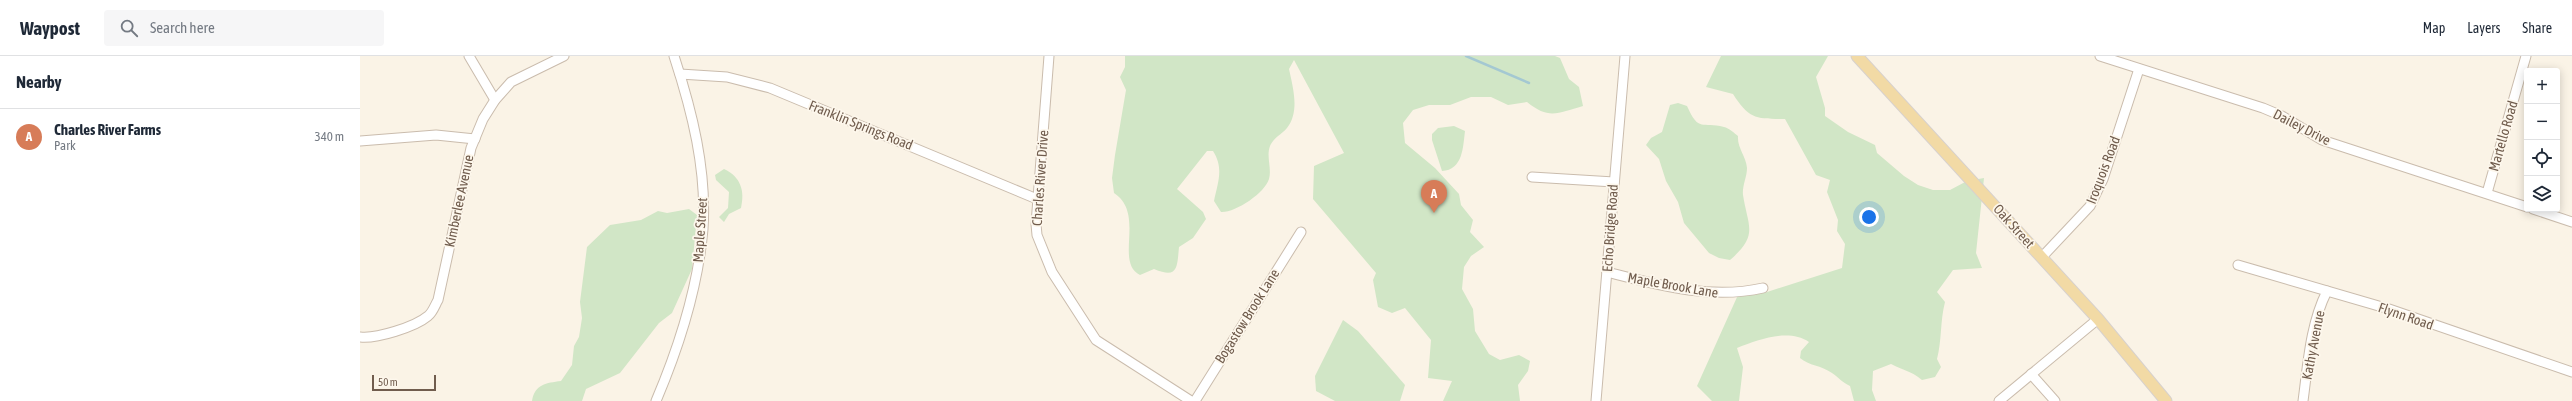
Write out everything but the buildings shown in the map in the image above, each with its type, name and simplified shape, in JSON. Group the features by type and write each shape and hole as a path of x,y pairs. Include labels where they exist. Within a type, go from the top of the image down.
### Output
{"main road":[{"name":"Oak Street","path":"1857,56 2098,319 2166,401"}],"street":[{"path":"469,56 495,100"},
{"name":"Kimberlee Avenue","path":"360,337 383,334 412,325 429,315 434,309 438,300 471,148 483,119 495,100 511,82 524,74 564,56"},
{"name":"Maple Street","path":"656,401 680,336 699,261 703,228 703,191 698,152 690,110 674,56"},
{"name":"Charles River Drive","path":"1049,56 1037,199 1037,235 1042,251 1052,272 1096,340 1191,401"},
{"name":"Echo Bridge Road","path":"1596,401 1625,56"},
{"name":"Dailey Drive","path":"2100,56 2263,108 2282,116 2322,140 2524,206"},
{"name":"Martello Road","path":"2487,194 2526,56"},
{"name":"Iroquois Road","path":"2042,257 2083,216 2094,200 2103,179 2139,69"},
{"name":"Franklin Springs Road","path":"680,74 727,78 770,88 1037,199"},
{"path":"360,141 436,135 475,139"},
{"path":"1532,177 1614,182"},
{"path":"2542,212 2572,222"},
{"name":"Bogastow Brook Lane","path":"1195,401 1301,232"},
{"name":"Flynn Road","path":"2238,265 2327,290 2572,372"},
{"name":"Maple Brook Lane","path":"1607,272 1702,292 1725,294 1763,288"},
{"name":"Kathy Avenue","path":"2303,401 2310,345 2319,307 2327,290"},
{"path":"1999,401 2098,319"},
{"path":"2031,374 2055,401"}],"green space":[{"path":"1125,56 1555,56 1560,58 1569,79 1579,87 1583,106 1560,113 1548,113 1535,108 1527,102 1508,105 1491,97 1471,97 1450,105 1429,105 1413,110 1403,123 1405,143 1435,168 1459,194 1461,205 1473,220 1470,232 1484,247 1471,256 1464,267 1462,289 1473,309 1475,331 1489,354 1500,360 1519,355 1530,361 1528,371 1518,385 1520,401 1443,401 1452,381 1428,378 1431,340 1405,308 1392,313 1378,307 1373,280 1376,273 1313,199 1314,166 1344,153 1294,60 1289,69 1294,99 1293,114 1287,128 1270,146 1270,175 1262,190 1241,206 1221,212 1214,201 1219,175 1218,163 1213,151 1207,151 1177,189 1203,212 1206,219 1193,238 1179,247 1178,261 1175,270 1168,273 1154,269 1140,275 1133,269 1129,260 1128,213 1123,202 1114,193 1112,178 1126,90 1120,77 1125,67"},
{"path":"1721,56 1828,56 1816,77 1825,108 1825,116 1848,132 1875,145 1877,153 1904,176 1918,185 1933,190 1950,190 1967,181 1984,178 1976,253 1982,268 1953,270 1937,292 1945,302 1937,359 1941,367 1935,377 1922,380 1910,372 1891,364 1873,371 1872,390 1876,401 1854,401 1850,386 1828,370 1807,363 1800,358 1801,351 1809,342 1801,338 1783,336 1763,339 1737,348 1743,367 1739,401 1712,401 1697,386 1742,286 1764,293 1842,268 1845,244 1837,231 1838,220 1827,192 1830,180 1816,175 1785,119 1767,119 1754,116 1744,108 1733,94 1706,87"},
{"path":"1678,103 1687,106 1698,123 1717,125 1726,128 1738,136 1739,144 1747,168 1743,195 1749,230 1745,244 1730,260 1719,258 1709,253 1684,223 1678,202 1666,181 1659,159 1646,145 1651,138 1662,132 1670,105"},
{"path":"1454,126 1465,131 1461,157 1454,167 1449,170 1442,171 1432,140 1432,134 1438,128"},
{"path":"724,169 730,172 738,180 742,190 742,202 741,208 729,214 724,222 719,217 728,208 729,192 716,180 715,175"},
{"path":"689,209 697,215 692,269 672,313 659,323 620,373 586,389 582,401 532,401 533,395 542,385 561,381 572,365 574,346 579,337 582,318 580,302 587,247 610,225 641,220 658,211 667,213"},
{"path":"1343,320 1358,331 1405,385 1400,401 1335,401 1316,391 1315,376"}],"waterway":[{"path":"1466,56 1529,83"}],"place":[{"name":"Charles River Farms","path":"1434,213"}]}
